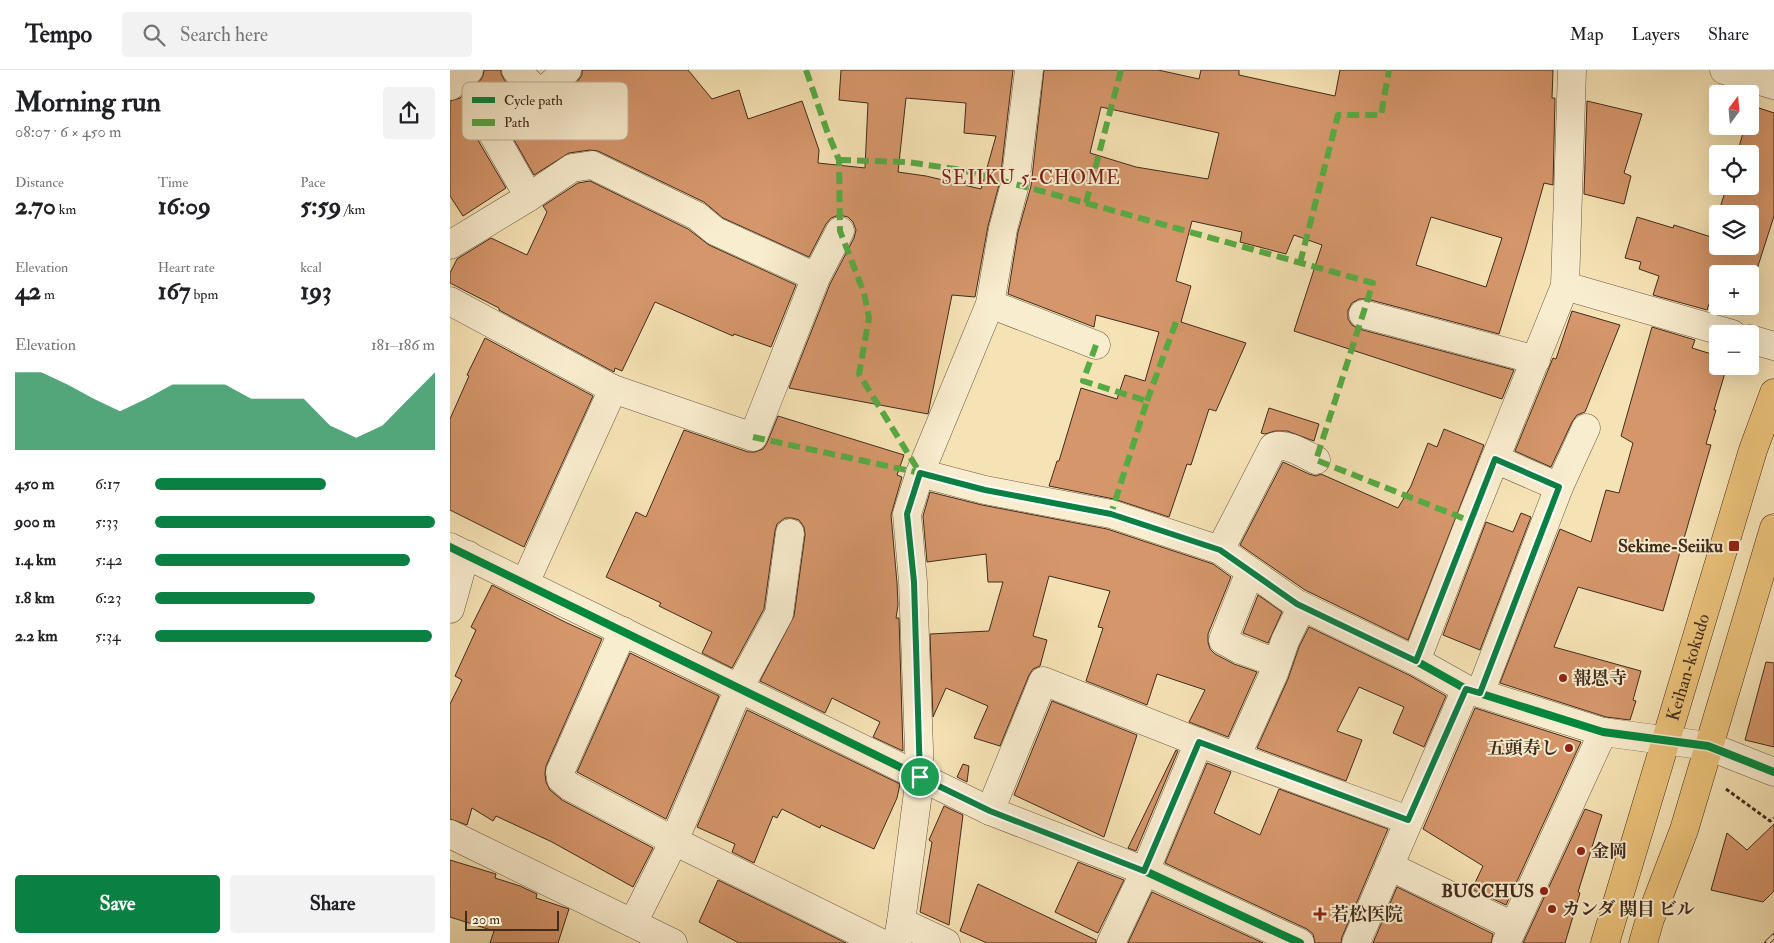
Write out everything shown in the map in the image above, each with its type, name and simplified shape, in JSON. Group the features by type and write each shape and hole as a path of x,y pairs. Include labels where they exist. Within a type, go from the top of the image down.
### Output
{"highway":[{"name":"Keihan-kokudo","path":"1605,943 1753,450 1774,393"},
{"path":"1643,943 1650,918 1684,830 1708,746 1767,577 1774,528"}],"street":[{"path":"450,86 469,70"},
{"path":"516,70 528,82"},
{"path":"554,82 567,70"},
{"path":"946,943 899,932 920,777 914,582 907,514 920,473 990,304 1003,229 1016,184 1029,70"},
{"path":"1416,661 1565,286 1572,70"},
{"path":"1724,70 1774,85"},
{"path":"496,140 529,197"},
{"path":"450,245 529,197 572,168 592,165 698,216 715,231 816,277"},
{"path":"450,301 613,389 753,437 816,277 840,231"},
{"path":"1565,286 1709,327"},
{"path":"990,304 1096,345"},
{"path":"1363,314 1536,360"},
{"path":"1759,342 1774,346"},
{"path":"525,583 613,389"},
{"path":"1356,943 1408,820 1473,691 1559,487 1586,428"},
{"path":"1220,550 1273,447 1279,445 1287,447 1316,460"},
{"path":"1495,459 1559,487"},
{"path":"920,473 985,490 1111,514 1220,550 1302,606 1473,691 1603,732 1708,746 1774,772"},
{"path":"633,923 674,840 739,688 779,614 790,533"},
{"path":"459,551 990,811 1144,871 1300,943"},
{"path":"450,609 461,570 459,551"},
{"path":"1250,572 1223,640 1239,649 1277,663"},
{"path":"1236,757 1274,673 1285,641 1302,606"},
{"path":"624,631 560,772 562,779 569,786 674,840 881,943"},
{"path":"990,811 1043,681 1236,757 1408,820"},
{"path":"1389,866 1510,935 1603,732"},
{"path":"1111,943 1199,742"},
{"path":"450,834 673,943"}],"path":[{"path":"1723,787 1770,821 1774,818"}],"building":[{"path":"484,70 501,70 501,74 506,82 479,82"},
{"path":"582,70 688,70 712,99 739,90 748,119 802,101 819,150 818,163 865,168 868,103 839,100 841,70 1013,70 1000,181 988,226 975,297 952,295 928,414 789,388 830,284 854,238 856,230 853,222 848,217 839,215 831,218 809,257 723,218 704,202 598,151 590,150 569,153 534,175 514,140 628,140 628,82 577,82 582,75","holes":["906,98 966,103 964,133 996,136 981,189 926,176 898,172"]},
{"path":"1044,70 1158,70 1199,79 1201,70 1239,70 1239,75 1335,96 1340,70 1553,70 1552,98 1555,98 1553,185 1544,183 1499,334 1367,299 1359,299 1352,303 1348,310 1348,319 1352,325 1359,329 1514,370 1502,399 1294,331 1322,245 1294,235 1286,254 1240,242 1242,232 1192,221 1176,281 1191,286 1181,322 1246,343 1216,411 1209,409 1191,465 1187,464 1169,517 1114,499 1049,486 1057,461 1059,461 1081,388 1117,399 1125,375 1145,381 1159,332 1096,315 1094,327 1008,294 1018,232 1031,186","holes":["1101,107 1219,133 1208,179 1136,167 1090,153","1431,217 1502,238 1486,287 1416,265"]},
{"path":"462,96 462,140 478,140 506,188 463,216 450,196 450,101"},
{"path":"1587,101 1642,114 1624,173 1631,176 1624,204 1584,194"},
{"path":"1759,108 1774,113 1774,216 1758,265 1709,265 1709,304 1707,310 1653,295 1659,276 1639,269 1641,262 1625,258 1637,217 1673,228 1674,225 1709,236 1709,255 1759,255 1759,205 1721,205 1724,195 1759,195 1759,145 1740,145 1742,135 1759,135"},
{"path":"590,181 688,229 709,245 796,285 771,347 734,334 733,336 655,302 622,371 615,368 614,372 450,283 450,273 457,259 491,238 527,255 547,212 543,206 578,183"},
{"path":"1572,311 1620,325 1585,412 1577,415 1572,422 1551,467 1515,451 1553,358 1556,359"},
{"path":"1652,327 1695,340 1692,348 1709,353 1709,375 1724,375 1706,444 1711,445 1663,611 1578,587 1554,647 1641,671 1633,700 1636,701 1630,720 1606,717 1500,683 1560,529 1591,542 1606,490 1619,493 1633,443 1621,436"},
{"path":"485,338 593,396 524,547 450,510 450,419 469,376 467,375"},
{"path":"1269,408 1319,424 1314,441 1287,431 1261,433"},
{"path":"778,416 904,455 897,475 902,477 891,515 897,583 898,605 896,618 899,618 903,751 873,737 880,722 832,698 825,713 760,681 794,616 805,535 804,527 799,520 785,518 777,524 764,609 732,668 702,653 712,632 659,606 661,603 606,577 636,512 646,517 684,430 748,452 755,452 763,449 767,443"},
{"path":"1444,429 1484,445 1408,640 1305,590 1240,545 1283,462 1309,474 1316,476 1321,474 1398,508 1411,486 1428,443 1437,447"},
{"path":"930,492 982,505 1107,529 1213,564 1231,577 1208,634 1208,642 1210,649 1215,654 1234,664 1257,672 1228,737 1189,722 1205,690 1157,674 1147,705 1086,681 1103,628 1098,627 1110,591 1049,576 1033,636 1047,640 1040,666 1033,669 1029,675 1000,746 974,738 988,706 946,688 933,717 930,634 989,631 1003,582 988,582 986,554 927,562 923,516"},
{"path":"1521,513 1531,517 1480,650 1443,635 1486,522 1513,532"},
{"path":"492,585 602,639 546,766 546,782 550,790 562,800 653,848 633,887 552,842 496,816 493,821 472,808 467,825 450,819 450,704 462,680 455,676 476,630 471,627"},
{"path":"1258,595 1282,612 1268,643 1243,633"},
{"path":"1309,627 1409,675 1446,696 1424,747 1393,733 1404,707 1359,687 1337,731 1362,740 1346,781 1257,748"},
{"path":"630,653 719,696 666,819 577,772"},
{"path":"1766,662 1774,663 1774,747 1745,740"},
{"path":"1052,701 1137,735 1104,837 1014,795"},
{"path":"1475,708 1581,742 1506,905 1472,889 1483,866 1423,829"},
{"path":"747,710 900,784 897,798 874,849 821,825 820,828 782,809 777,818 773,816 754,863 732,852 735,844 697,827"},
{"path":"1176,750 1178,751 1136,851 1128,848"},
{"path":"1207,763 1231,772 1214,813 1260,835 1279,789 1388,829 1341,943 1315,943 1313,934 1307,929 1165,863"},
{"path":"963,764 969,766 967,782 957,777"},
{"path":"944,806 963,815 949,925 920,912 932,842 929,840"},
{"path":"1585,809 1602,815 1578,892 1580,893 1565,943 1523,943"},
{"path":"1774,824 1774,891 1763,902 1711,890 1727,833 1747,850"},
{"path":"450,860 496,874 495,878 537,894 536,898 569,909 558,943 490,943 494,931 450,917"},
{"path":"1078,862 1124,880 1098,933 1055,912"},
{"path":"718,880 846,943 739,943 699,922"},
{"path":"978,884 1096,940 1096,943 987,943 960,931"},
{"path":"1397,887 1493,934 1491,943 1373,943"},
{"path":"1152,892 1263,943 1128,943"}],"railway":[{"path":"1767,943 1774,936"}],"marked path":[{"path":"806,70 839,160 840,231 864,293 869,318 859,374 920,473"},
{"path":"1086,203 1121,70"},
{"path":"1300,263 1338,115 1381,115 1389,70"},
{"path":"839,160 907,162 962,170 1373,283 1316,460 1470,521"},
{"path":"1147,401 1176,322"},
{"path":"1096,345 1083,381 1147,401 1111,514"},
{"path":"753,437 920,473"}],"cycle path":[{"path":"920,473 985,490 1111,514 1220,550 1297,604 1416,661 1466,689 1603,732 1708,746 1774,772"},
{"path":"450,547 990,811 1145,871 1300,943"}],"place":[{"name":"Sekime-Seiiku","path":"1734,546"},
{"name":"報恩寺","path":"1563,678"},
{"name":"五頭寿し","path":"1569,748"},
{"name":"金岡","path":"1581,851"},
{"name":"BUCCHUS","path":"1544,891"},
{"name":"カンダ 関目 ビル","path":"1552,909"},
{"name":"若松医院","path":"1320,914"}],"district":[{"name":"SEIIKU 5-CHOME","path":"1031,178"}],"route":[{"path":"1495,459 1559,487 1480,693 1466,689 1408,820 1199,742 1144,871 990,811 920,777 914,582 907,514 920,473 985,490 1111,514 1220,550 1297,604 1416,661 1495,459"}]}
